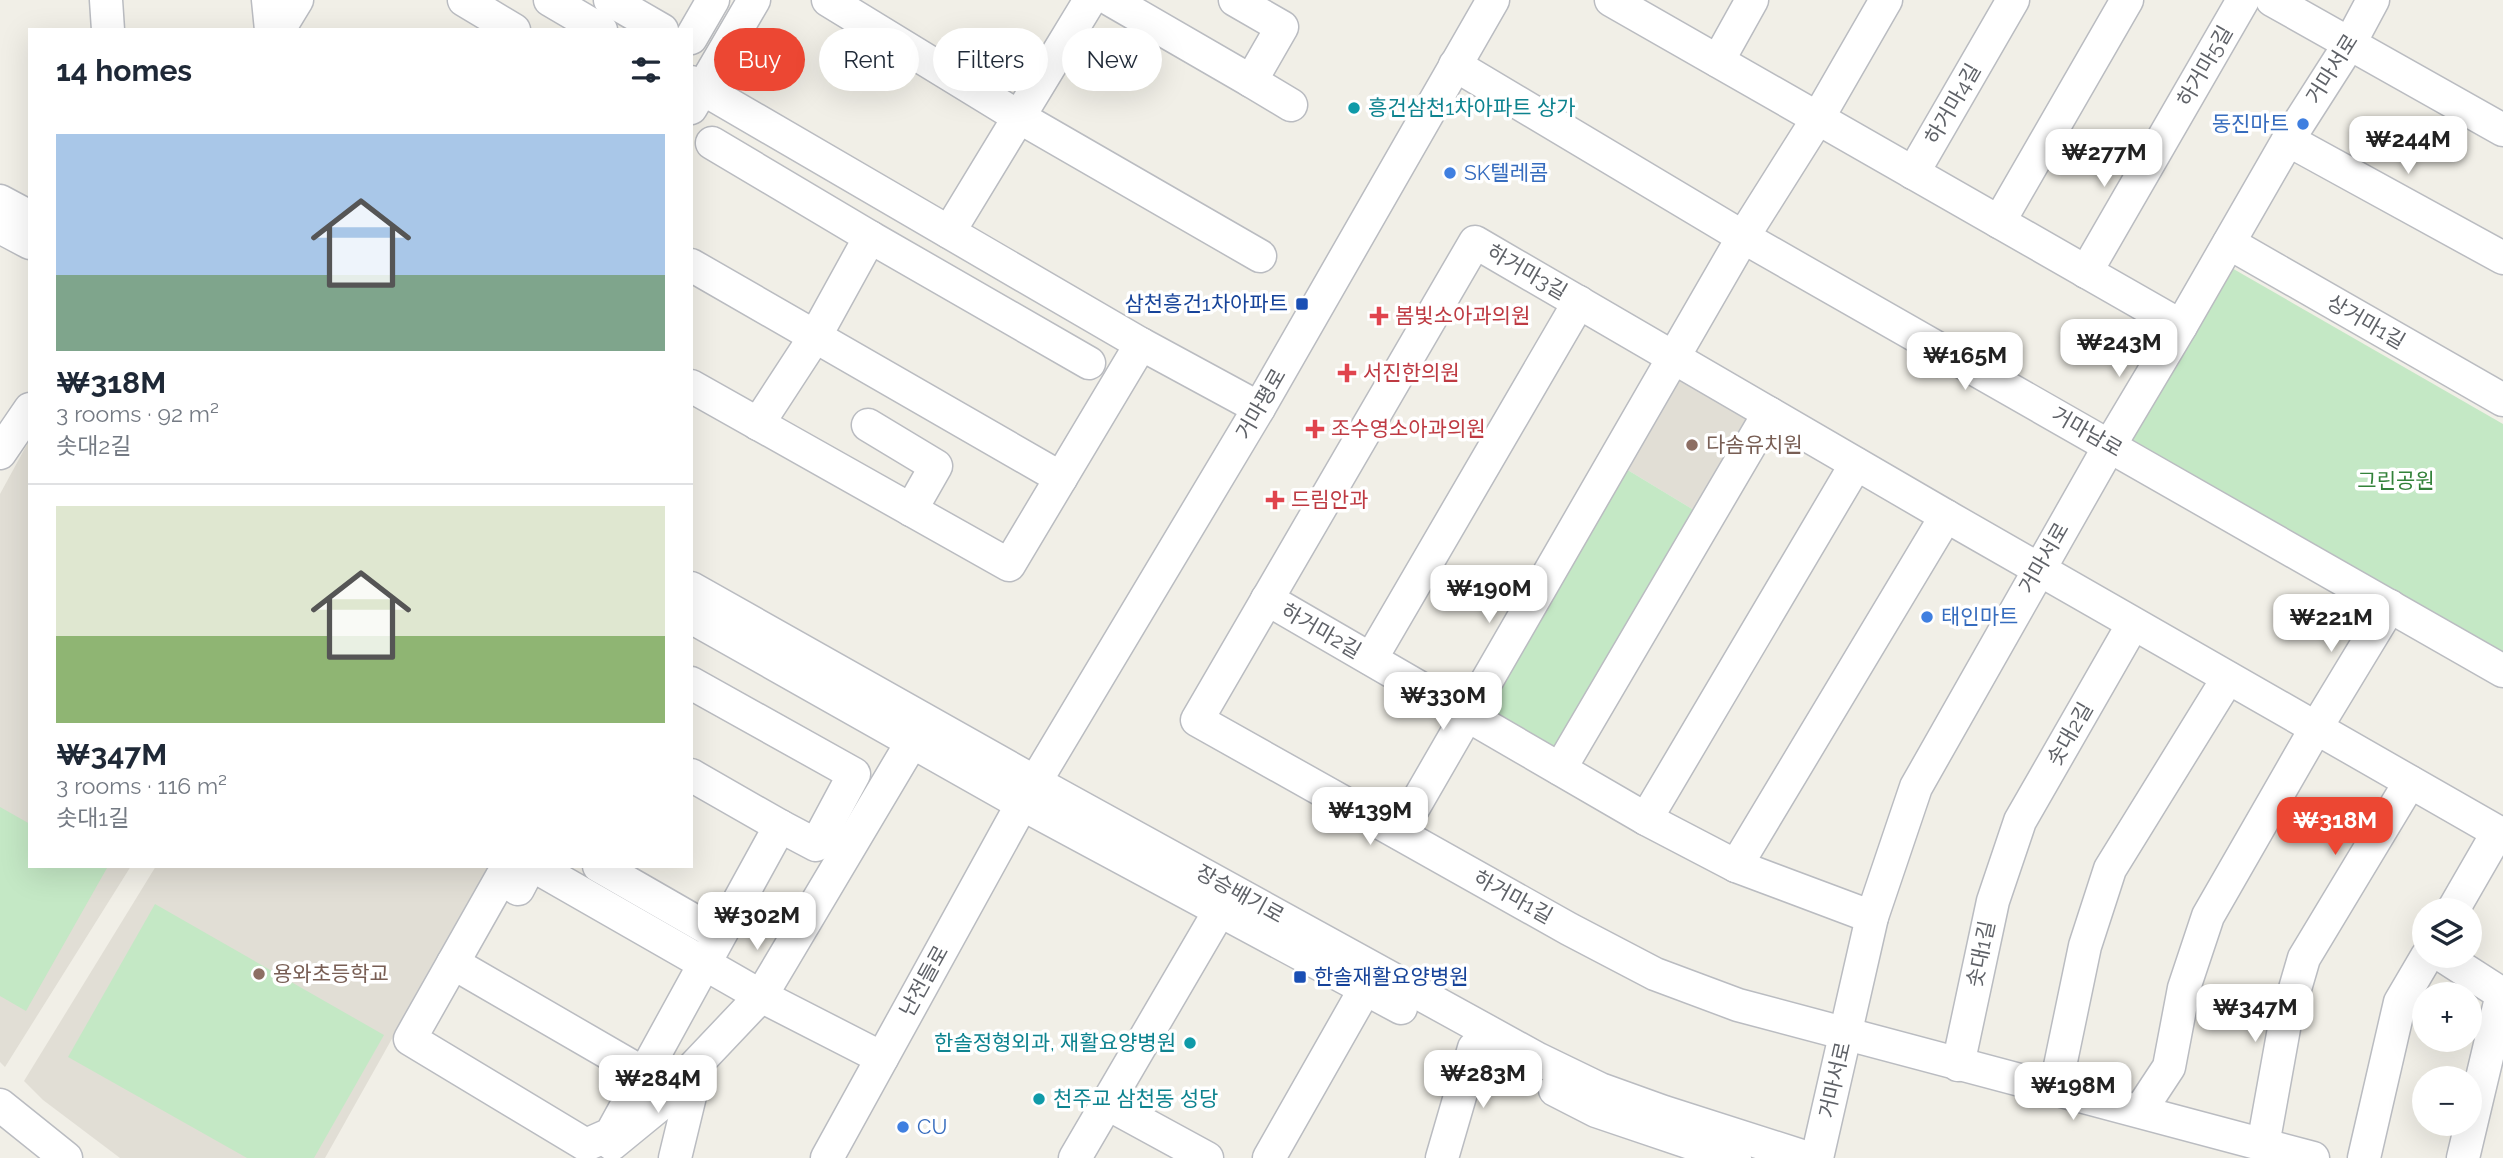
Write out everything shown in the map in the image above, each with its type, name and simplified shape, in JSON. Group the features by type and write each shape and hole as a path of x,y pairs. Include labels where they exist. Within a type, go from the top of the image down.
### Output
{"street":[{"path":"106,0 108,28"},
{"path":"464,0 511,28"},
{"path":"550,0 598,28"},
{"path":"610,0 659,28"},
{"path":"693,35 713,0"},
{"path":"754,0 695,93 949,232 1141,344 1259,408"},
{"path":"828,0 1019,117 1260,256"},
{"path":"949,232 1090,0"},
{"path":"1111,0 1291,105"},
{"path":"1236,0 1282,27 1251,81"},
{"name":"거마평로","path":"1029,793 1259,408 1493,0"},
{"path":"1611,0 2181,326"},
{"path":"1718,61 1752,0"},
{"path":"1399,833 1743,237 1818,118 1886,0"},
{"name":"하거마4길","path":"1913,173 2013,0"},
{"path":"1999,222 2127,0"},
{"name":"하거마5길","path":"2086,272 2243,0"},
{"path":"2272,0 2503,130"},
{"name":"거마서로","path":"1817,1158 1872,917 1916,787 2110,445 2373,0"},
{"name":"거마남로","path":"1455,65 1743,237 2503,671"},
{"path":"2288,140 2503,258"},
{"path":"712,143 1089,363"},
{"path":"0,201 28,216"},
{"path":"0,227 28,242"},
{"path":"758,424 816,335 870,237"},
{"name":"하거마3길","path":"1370,422 1475,242 2038,569"},
{"name":"상거마1길","path":"2229,243 2503,399"},
{"path":"693,266 1060,478"},
{"name":"하거마3길","path":"1461,505 1579,302"},
{"path":"693,387 1009,565 1141,344"},
{"path":"0,453 28,412"},
{"path":"1560,769 1769,412"},
{"name":"하거마2길","path":"1370,422 1267,600 1646,819 1736,866 1872,917"},
{"path":"868,425 936,466 911,510"},
{"path":"1646,819 1856,464"},
{"name":"하거마2길","path":"1371,659 1461,505"},
{"path":"1736,866 1946,516"},
{"path":"2038,569 2501,834 2461,898"},
{"name":"장승배기로","path":"693,589 1220,910 1596,1111 1735,1158"},
{"name":"하거마1길","path":"1267,600 1197,720 1569,929 1655,974 1738,1004 1845,1034"},
{"path":"2140,1111 2169,1068 2184,988 2208,916 2390,606"},
{"name":"장승배기로","path":"693,618 912,742 1029,793 1538,1059 1600,1088 1651,1107 1808,1158"},
{"name":"솟대2길","path":"2011,845 2020,821 2133,624"},
{"path":"2055,1090 2085,946 2110,869 2228,678"},
{"path":"693,684 855,775 816,845 693,776"},
{"path":"595,1158 667,1099 761,996 912,742"},
{"path":"2263,1145 2285,1023 2304,958 2410,782"},
{"name":"난전들로","path":"827,1158 1029,793"},
{"path":"531,868 518,890 501,878 410,1039 586,1145 611,1133 780,826"},
{"name":"솟대1길","path":"1958,1065 1993,901 2011,845"},
{"path":"536,868 761,996 882,1058"},
{"path":"602,868 719,935"},
{"name":"장승배기로","path":"1075,1158 1220,910"},
{"path":"453,963 643,1073"},
{"path":"2364,1158 2396,1014 2420,968"},
{"path":"2462,968 2502,994 2463,1158"},
{"path":"1269,1158 1365,989"},
{"path":"1845,1034 2313,1158"},
{"path":"1442,1158 1474,1048"},
{"path":"675,1158 691,1092 688,1073"},
{"path":"1106,1103 1207,1158"},
{"path":"3,1116 66,1158"}],"shaded area":[{"name":"다솜유치원","path":"1680,378 1756,413 1702,515 1626,469"},
{"path":"28,443 28,868 130,868 5,1067 0,1062 0,494"},
{"name":"용와초등학교","path":"155,868 488,868 325,1158 120,1158 43,1100 24,1081"}],"green space":[{"name":"그린공원","path":"2230,267 2503,424 2503,663 2128,443"},
{"path":"1626,469 1702,515 1562,757 1486,711"},
{"path":"0,807 28,823 28,868 107,868 26,1011 0,996"},
{"path":"155,904 384,1035 314,1158 247,1158 68,1057"}],"place":[{"name":"흥건삼천1차아파트 상가","path":"1354,108"},
{"name":"동진마트","path":"2303,124"},
{"name":"SK텔레콤","path":"1450,173"},
{"name":"삼천흥건1차아파트","path":"1302,304"},
{"name":"봄빛소아과의원","path":"1379,316"},
{"name":"서진한의원","path":"1347,373"},
{"name":"조수영소아과의원","path":"1315,429"},
{"name":"다솜유치원","path":"1692,445"},
{"name":"드림안과","path":"1275,500"},
{"name":"태인마트","path":"1927,617"},
{"name":"용와초등학교","path":"259,974"},
{"name":"한솔재활요양병원","path":"1300,977"},
{"name":"한솔정형외과, 재활요양병원","path":"1190,1043"},
{"name":"천주교 삼천동 성당","path":"1039,1099"},
{"name":"CU","path":"903,1127"}]}
